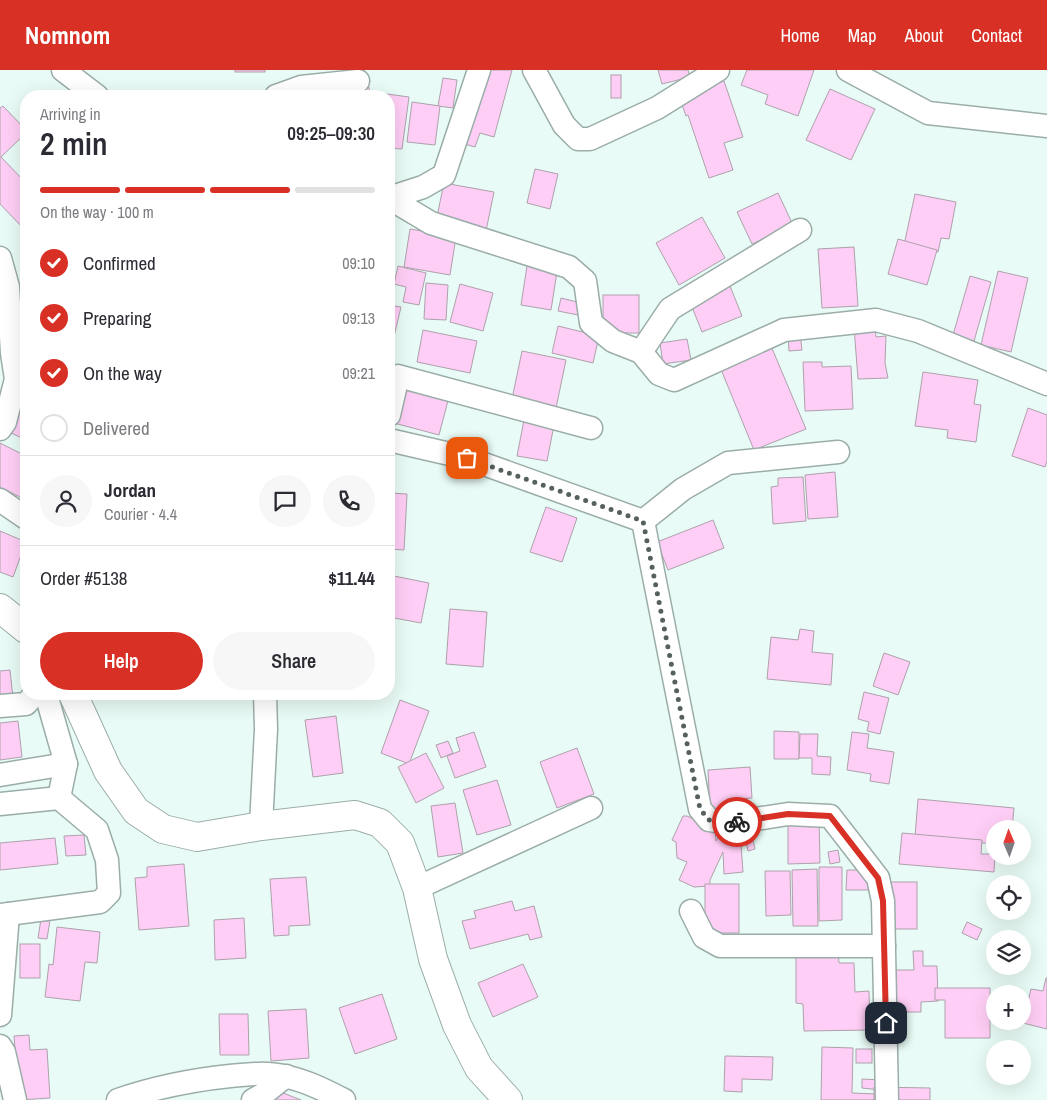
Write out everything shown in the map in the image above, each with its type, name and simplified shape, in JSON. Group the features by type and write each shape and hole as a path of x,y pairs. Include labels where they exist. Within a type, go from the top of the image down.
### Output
{"main road":[{"path":"0,608 20,625"},
{"path":"76,700 108,770 136,811 163,829 197,837 261,826 355,815 380,823 400,843 417,888 434,959 457,1025 480,1068 508,1100"}],"street":[{"path":"63,70 89,90"},
{"path":"395,196 423,187 444,175 479,70"},
{"path":"534,70 564,125 578,139 590,139 658,108 718,70"},
{"path":"848,70 928,113 1047,126"},
{"path":"293,90 301,87 358,81"},
{"path":"395,202 431,223 569,267 585,280 591,323 613,341 641,352 659,374 674,380 784,330 876,320 918,331 1047,384"},
{"path":"641,352 670,309 800,230"},
{"path":"0,258 8,287 6,354 16,379 6,422 0,429"},
{"path":"395,372 591,428"},
{"path":"395,441 467,458 643,521"},
{"path":"643,521 683,489 728,463 838,452"},
{"path":"0,500 20,514"},
{"path":"643,521 700,809 709,820 730,823 788,814 830,816 878,878 883,901 887,1100"},
{"path":"0,706 26,704 30,700"},
{"path":"48,700 66,764 59,798"},
{"path":"261,826 266,729 265,700"},
{"path":"0,775 66,764"},
{"path":"0,804 59,798 97,830 107,860 109,893 100,902 4,915 0,1015"},
{"path":"417,888 591,808"},
{"path":"691,911 704,937 720,946 884,946"},
{"path":"0,1046 4,1052 15,1100"},
{"path":"118,1100 193,1079 254,1074 286,1076 303,1081 344,1100"},
{"path":"253,1100 286,1076"}],"building":[{"path":"235,70 265,70 265,72 235,72"},
{"path":"482,70 512,70 494,137 480,133 475,147 461,143"},
{"path":"658,70 688,70 690,77 662,84"},
{"path":"747,70 814,70 798,116 765,104 768,95 741,85"},
{"path":"611,75 621,75 621,98 611,98"},
{"path":"443,78 457,80 453,108 438,106"},
{"path":"724,81 743,137 724,143 733,170 709,178 688,115 686,116 679,96"},
{"path":"369,87 369,90 330,90"},
{"path":"830,89 875,109 851,160 806,140"},
{"path":"395,95 409,97 402,149 395,148"},
{"path":"412,102 440,106 435,145 407,142"},
{"path":"3,106 20,124 20,139 1,157 20,177 20,225 0,204 0,108"},
{"path":"535,169 558,174 550,209 527,203"},
{"path":"444,183 494,192 486,231 436,221"},
{"path":"778,193 793,225 752,244 737,212"},
{"path":"915,194 956,202 949,239 941,238 938,252 904,245"},
{"path":"702,217 725,258 679,285 656,243"},
{"path":"410,229 456,237 450,275 404,267"},
{"path":"898,239 937,250 927,285 888,274"},
{"path":"854,247 858,306 822,308 818,249"},
{"path":"398,266 426,273 419,305 403,302 406,287 395,284"},
{"path":"527,266 557,272 551,310 521,305"},
{"path":"998,271 1028,278 1011,352 981,345"},
{"path":"970,276 991,282 974,341 953,335"},
{"path":"426,283 448,285 446,320 424,319"},
{"path":"460,284 493,293 483,331 450,322"},
{"path":"730,286 742,316 702,332 690,302"},
{"path":"603,295 639,295 639,333 603,333"},
{"path":"561,298 585,304 583,316 558,311"},
{"path":"395,306 401,307 395,332"},
{"path":"558,326 599,336 593,363 552,353"},
{"path":"875,326 876,337 886,336 885,363 888,378 858,379 854,327"},
{"path":"423,330 477,341 470,373 417,362"},
{"path":"800,333 802,350 789,351 788,334"},
{"path":"687,339 691,360 663,364 660,343"},
{"path":"771,346 806,429 754,450 720,367"},
{"path":"522,351 566,360 556,408 512,399"},
{"path":"803,362 822,362 822,367 851,366 853,409 805,411"},
{"path":"923,372 978,380 974,404 981,405 976,442 947,438 948,430 915,426"},
{"path":"406,381 450,393 439,435 395,423"},
{"path":"20,403 20,437 7,431"},
{"path":"1028,408 1047,415 1047,461 1045,467 1012,456"},
{"path":"524,420 554,425 547,461 517,456"},
{"path":"0,443 20,453 20,497 0,487"},
{"path":"835,472 838,517 808,519 805,475"},
{"path":"803,477 806,521 773,524 771,487 778,486 778,478"},
{"path":"395,493 407,494 404,550 395,549"},
{"path":"546,507 577,518 562,562 530,552"},
{"path":"713,520 724,548 668,570 657,542"},
{"path":"0,531 20,539 20,558 13,577 0,572"},
{"path":"395,576 429,583 421,623 395,618"},
{"path":"450,609 487,612 483,667 446,664"},
{"path":"800,629 814,631 812,652 833,654 831,685 767,679 771,637 798,640"},
{"path":"884,653 910,662 898,695 873,686"},
{"path":"10,670 13,698 0,699 0,671"},
{"path":"864,692 889,698 880,734 867,731 869,722 858,719"},
{"path":"400,700 429,711 409,764 381,753"},
{"path":"336,716 343,773 313,777 305,720"},
{"path":"18,721 22,757 0,760 0,723"},
{"path":"774,731 799,732 799,759 774,759"},
{"path":"474,732 486,767 455,778 447,756 460,751 456,738"},
{"path":"852,732 869,734 867,748 894,752 889,784 870,781 871,774 847,770"},
{"path":"800,734 818,734 817,756 831,757 830,775 812,774 812,758 799,758"},
{"path":"448,741 453,753 441,758 436,745"},
{"path":"577,748 594,794 557,808 540,762"},
{"path":"426,753 444,788 416,803 398,767"},
{"path":"750,767 752,798 736,799 737,809 710,811 708,770"},
{"path":"497,780 511,825 477,835 463,790"},
{"path":"918,799 1014,808 1013,820 986,820 986,843 915,837"},
{"path":"455,803 463,853 438,857 431,806"},
{"path":"683,816 687,816 715,829 716,841 721,831 740,830 743,872 724,874 723,852 710,880 710,886 694,887 679,880 687,862 677,858 676,842 672,840"},
{"path":"819,819 820,863 788,864 788,820"},
{"path":"750,827 755,849 748,851 743,829"},
{"path":"902,833 982,840 981,854 986,854 986,865 994,865 994,872 899,864"},
{"path":"84,835 86,855 66,856 64,836"},
{"path":"55,838 58,864 0,870 0,843"},
{"path":"838,850 840,862 830,864 828,852"},
{"path":"184,864 189,926 139,930 135,878 147,877 147,867"},
{"path":"819,867 842,867 842,920 819,921"},
{"path":"817,869 818,926 793,926 792,870"},
{"path":"847,870 870,870 869,890 846,890"},
{"path":"765,871 790,871 791,915 766,916"},
{"path":"306,877 310,925 289,926 289,935 274,936 270,879"},
{"path":"891,882 917,882 917,929 891,929"},
{"path":"705,884 739,884 739,933 705,933"},
{"path":"512,901 515,911 534,906 542,937 530,940 528,934 470,949 462,921 476,918 474,911"},
{"path":"244,918 246,958 215,960 214,920"},
{"path":"41,919 50,920 47,939 38,938"},
{"path":"967,922 982,929 977,940 962,933"},
{"path":"57,927 100,932 97,963 85,962 80,1001 45,997 49,964 53,965"},
{"path":"20,944 40,944 40,978 20,978"},
{"path":"796,950 838,950 839,963 854,963 855,992 869,991 870,1030 804,1031 803,1004 796,1003"},
{"path":"913,951 923,951 923,966 937,966 938,1001 921,1002 921,1012 893,1012 892,970 914,970"},
{"path":"523,964 538,997 493,1017 478,983"},
{"path":"1047,978 1047,1029 1031,1025 1031,989 1043,991"},
{"path":"935,988 986,988 986,1030 990,1030 990,1038 945,1038 945,1000 935,1000"},
{"path":"382,994 397,1039 355,1054 339,1008"},
{"path":"306,1009 309,1058 271,1061 268,1011"},
{"path":"219,1014 248,1014 249,1055 220,1055"},
{"path":"29,1035 30,1050 47,1049 50,1098 19,1100 14,1036"},
{"path":"822,1047 853,1048 852,1093 876,1094 876,1100 821,1100"},
{"path":"856,1049 872,1049 872,1063 856,1063"},
{"path":"725,1056 773,1057 772,1080 742,1079 742,1092 724,1091"},
{"path":"862,1079 881,1080 880,1090 862,1088"},
{"path":"874,1087 930,1088 930,1100 874,1100"},
{"path":"278,1091 301,1100 275,1100"}],"way so far":[{"path":"467,458 643,521 700,809 709,820 737,822"}],"route":[{"path":"737,822 788,814 830,816 878,878 883,901 886,1023"}]}
